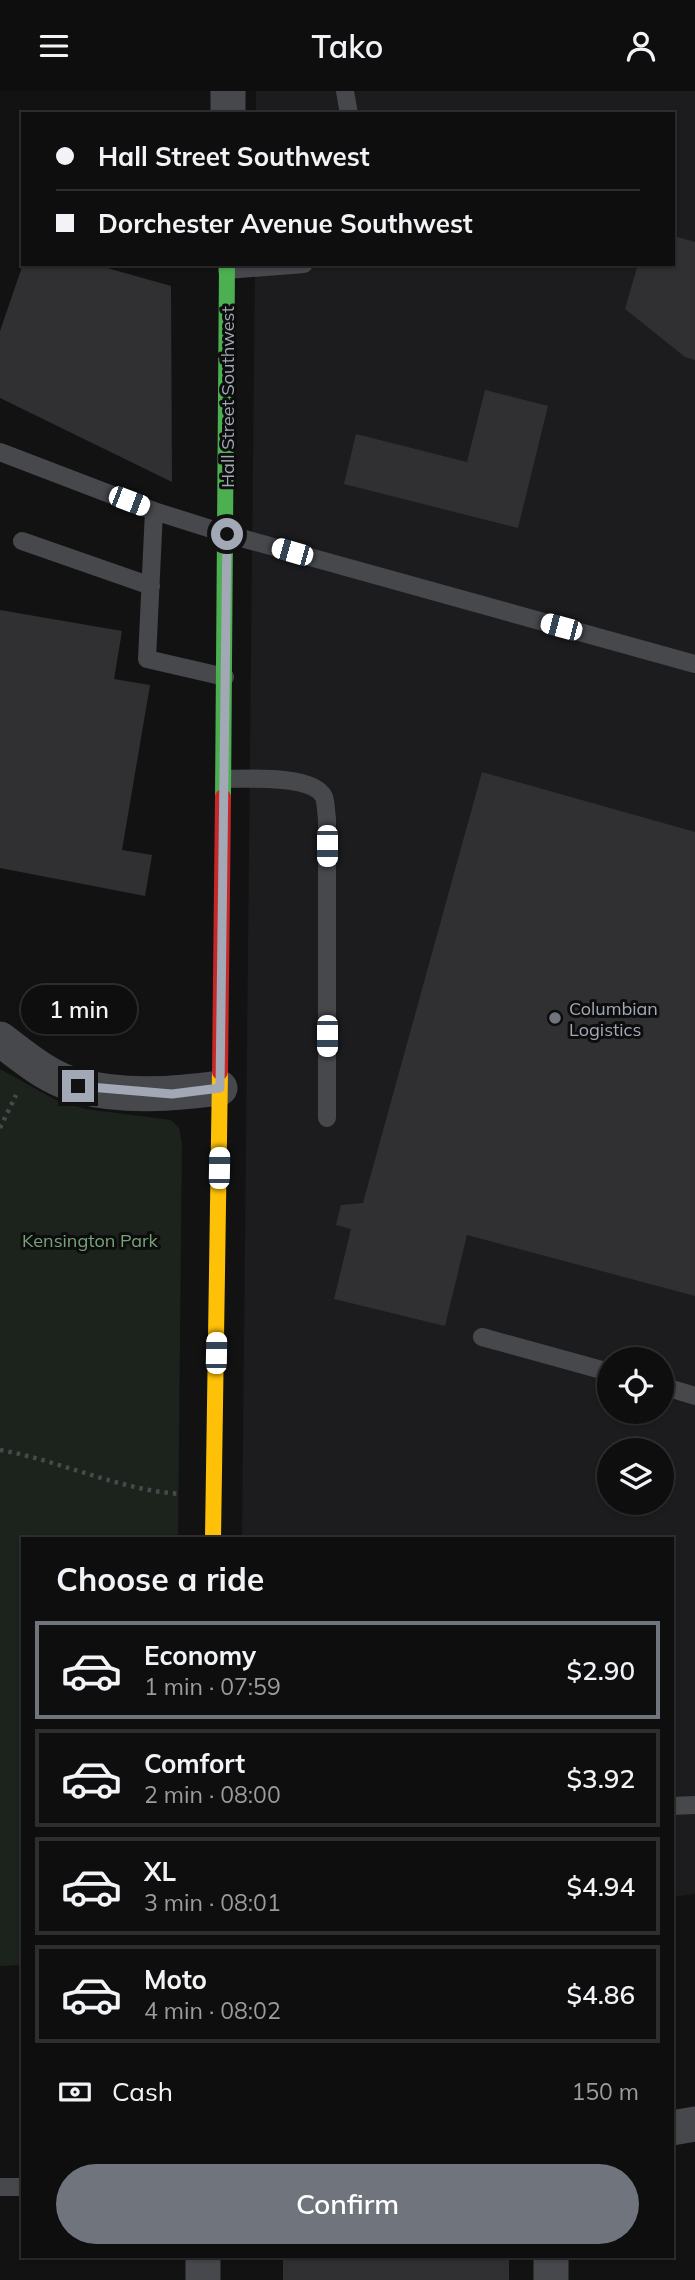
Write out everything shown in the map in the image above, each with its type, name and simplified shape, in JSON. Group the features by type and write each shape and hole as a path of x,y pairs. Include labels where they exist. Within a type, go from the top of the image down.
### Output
{"street":[{"path":"228,91 228,112"},
{"name":"Hall Street Southwest","path":"213,1537 227,534 227,267"},
{"path":"0,1039 36,1066 78,1086 172,1094 220,1088"},
{"path":"674,2128 695,2124"},
{"path":"203,2258 203,2280"},
{"path":"551,2258 551,2280"}],"lane":[{"path":"345,91 349,112"},
{"path":"227,267 253,266"},
{"path":"0,451 155,511 227,534 695,664"},
{"path":"155,511 147,659 225,677"},
{"path":"22,541 150,586"},
{"path":"224,779 285,780 312,786 323,796 327,819 327,1118"},
{"path":"482,1337 597,1369"},
{"path":"674,1390 695,1396"},
{"path":"674,1807 695,1805"},
{"path":"0,2187 21,2187"}],"path":[{"path":"0,1128 16,1095"},
{"path":"0,1450 25,1455 119,1485 186,1494"}],"shaded area":[{"path":"256,91 695,91 695,1894 674,1897 674,1537 242,1537 255,266 675,266 675,112 256,112"}],"green space":[{"name":"Kensington Park","path":"0,1069 54,1099 85,1109 171,1120 179,1128 182,1143 178,1537 21,1537 21,1965 0,1966"}],"building":[{"path":"675,236 695,242 695,360 685,357 625,309 637,266 675,266"},
{"path":"22,266 100,266 171,286 172,482 0,398 0,331"},
{"path":"485,390 548,406 518,528 344,484 356,434 467,462"},
{"path":"0,610 122,631 114,679 150,685 122,850 152,855 145,896 0,868"},
{"name":"Columbian Logistics","path":"482,772 695,832 695,1296 467,1235 445,1326 334,1299 351,1229 336,1225 341,1205 363,1203"},
{"path":"283,2258 509,2258 509,2280 283,2280"}],"traffic: fast":[{"path":"223,797 227,266"}],"traffic: slow":[{"path":"213,1537 220,1072"}],"traffic: jam":[{"path":"220,1072 223,797"}],"place":[{"name":"Columbian Logistics","path":"555,1018"}],"route":[{"path":"78,1086 172,1094 220,1088 227,534"}]}
